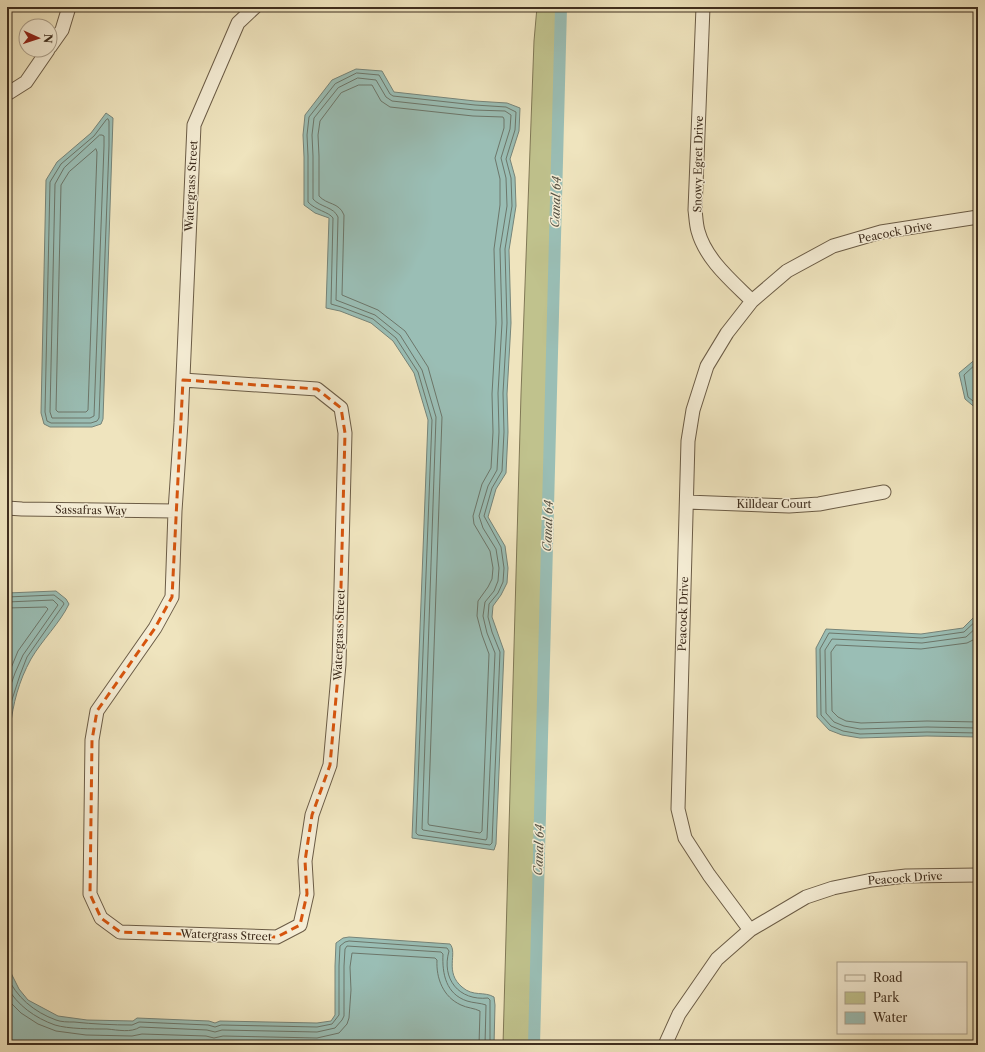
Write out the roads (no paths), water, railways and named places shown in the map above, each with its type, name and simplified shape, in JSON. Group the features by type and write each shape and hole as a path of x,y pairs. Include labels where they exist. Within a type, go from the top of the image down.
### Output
{"street":[{"path":"58,36 62,30 69,7"},
{"name":"Watergrass Street","path":"183,380 317,389 341,408 345,434 339,664 330,765 312,815 305,860 307,894 300,925 277,937 120,932 101,918 90,894 92,740 97,711 155,628 172,597 194,125 238,23 255,7"},
{"name":"Snowy Egret Drive","path":"703,7 695,210 698,230 704,246 720,269 752,301"},
{"path":"7,94 26,82 42,58"},
{"name":"Peacock Drive","path":"978,217 882,232 833,246 787,271 752,301 727,333 707,366 693,410 688,441 678,809 685,838 709,875 750,930 806,897 833,888 872,880 906,876 978,875"},
{"name":"Killdear Court","path":"686,502 789,506 819,504 884,492"},
{"name":"Sassafras Way","path":"7,508 175,511"},
{"path":"665,1045 679,1014 717,959 750,930"}],"water":[{"path":"356,69 382,71 394,92 507,103 520,108 519,131 510,159 515,177 516,206 509,250 511,323 507,394 508,432 506,473 496,489 488,517 505,546 508,568 507,583 493,606 492,617 504,651 496,844 494,850 412,838 428,420 414,373 393,341 371,323 340,311 326,308 329,218 315,213 304,205 303,135 305,115 332,80"},
{"path":"106,113 113,118 103,419 101,424 92,427 50,427 44,424 41,413 46,180 57,162 91,133"},
{"path":"978,357 978,410 965,399 959,373"},
{"path":"56,591 66,599 69,604 61,618 31,659 17,693 10,727 7,798 7,593"},
{"path":"978,613 978,737 927,736 860,738 842,735 829,730 817,717 816,648 826,629 921,634 963,628"},
{"path":"349,937 450,944 453,952 452,969 457,981 462,987 470,992 486,994 494,997 494,1045 7,1045 7,965 19,989 28,1000 58,1016 87,1020 133,1021 137,1018 209,1021 215,1023 220,1021 317,1023 331,1021 335,1015 336,943 343,938"}],"waterway":[{"name":"Canal 64","path":"534,1045 561,7"}]}
